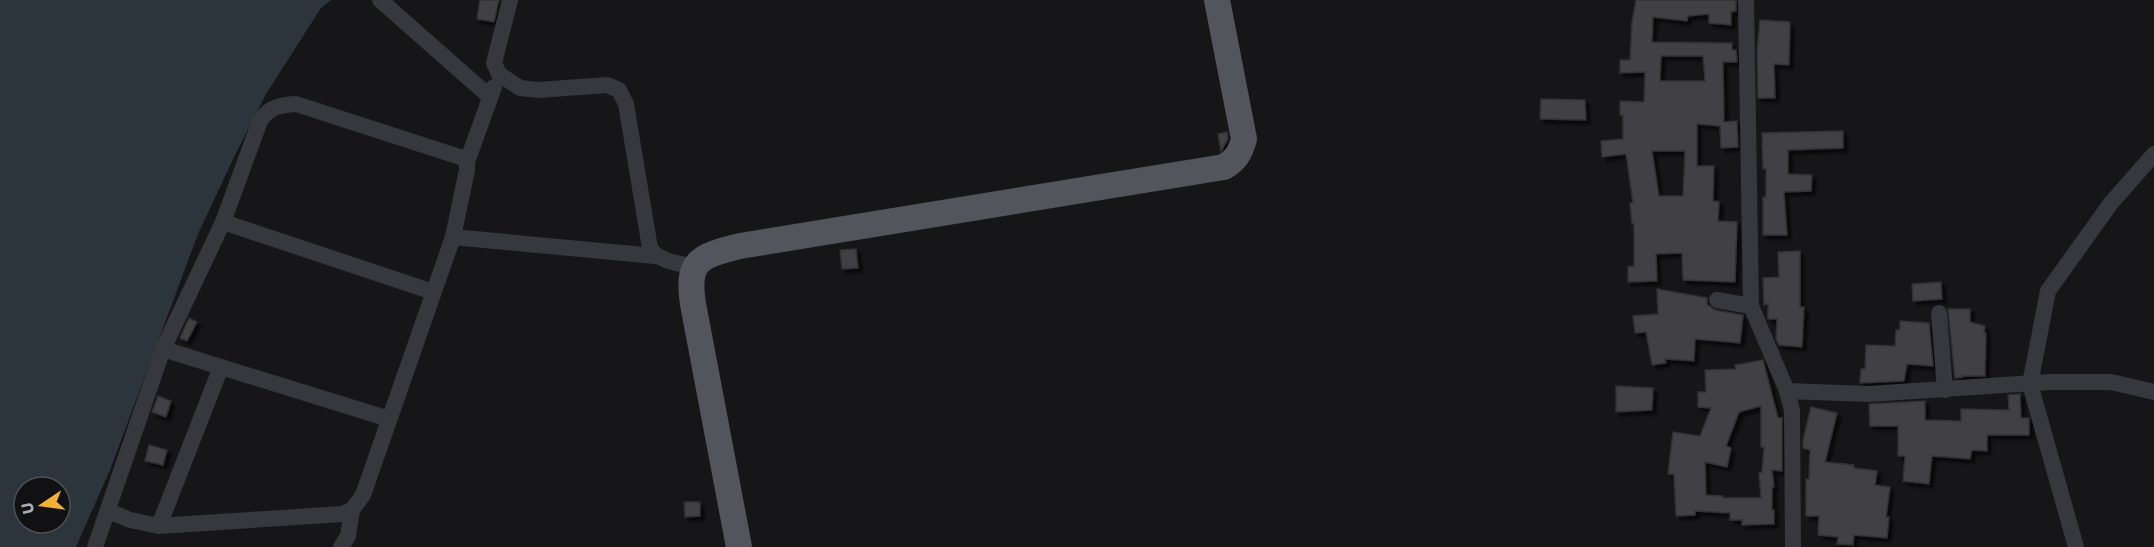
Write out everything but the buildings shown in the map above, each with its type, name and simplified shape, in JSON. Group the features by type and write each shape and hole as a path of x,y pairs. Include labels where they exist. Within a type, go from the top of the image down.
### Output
{"main road":[{"path":"739,547 691,293 690,282 695,267 708,254 741,246 1224,167 1241,152 1244,139 1217,0"}],"street":[{"path":"380,0 490,98"},
{"path":"510,0 494,63 499,74 520,88 538,90 608,85 619,90 626,104 650,248 655,255"},
{"path":"1746,0 1751,306 1792,410 1793,547"},
{"path":"344,543 352,510 363,495 453,237 467,162 499,74"},
{"path":"95,547 109,511 147,390 163,349 223,222 260,121 267,110 296,104 444,151 463,158 467,162"},
{"path":"2076,547 2030,384 2048,291 2111,203 2154,154"},
{"path":"223,222 433,292"},
{"path":"453,237 655,255 695,267"},
{"path":"1717,300 1751,306"},
{"path":"1939,313 1945,390"},
{"path":"163,349 389,420"},
{"path":"159,526 221,367"},
{"path":"1786,391 1869,394 2030,384 2111,382 2154,392"},
{"path":"109,511 130,520 159,526 342,514 352,510"}],"shaded area":[{"path":"0,0 331,0 321,8 266,94 198,234 110,470 76,547 0,547"}]}
